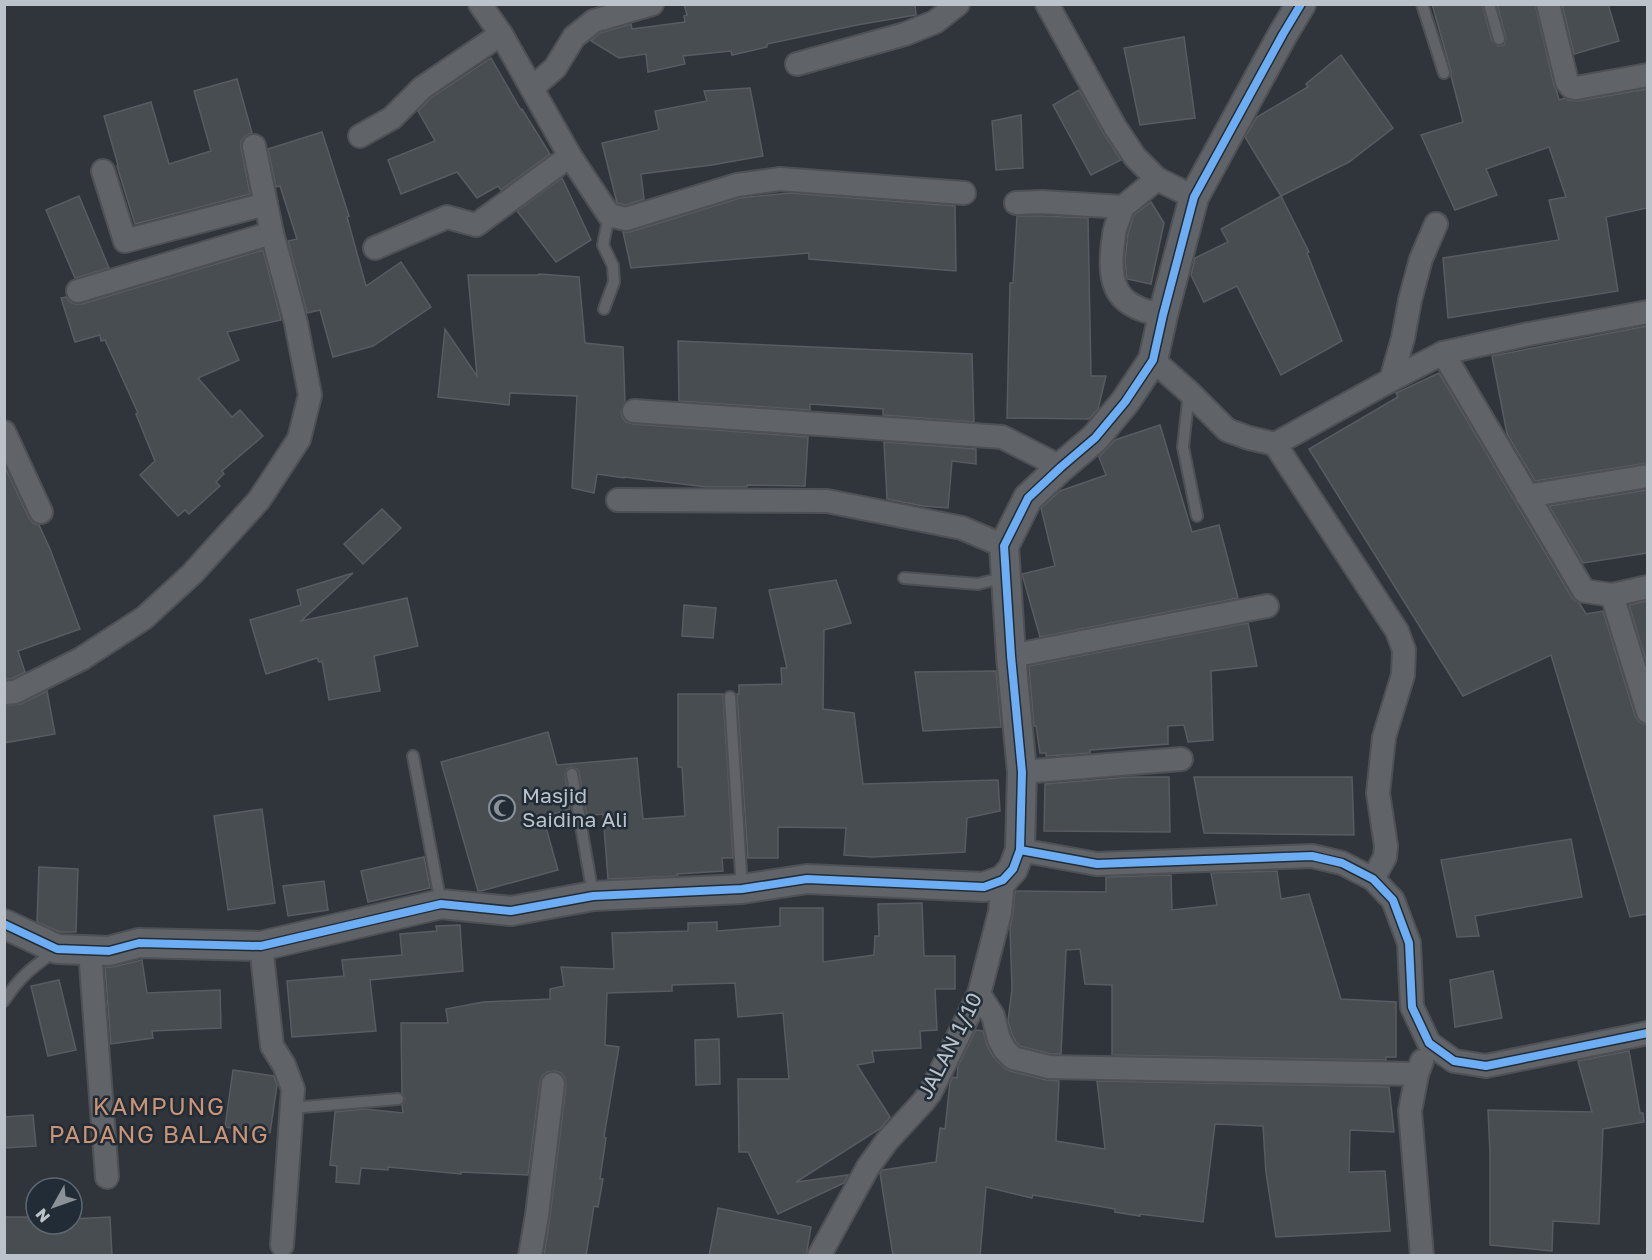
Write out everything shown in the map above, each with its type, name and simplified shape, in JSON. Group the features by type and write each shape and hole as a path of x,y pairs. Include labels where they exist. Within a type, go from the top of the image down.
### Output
{"street":[{"path":"480,4 501,34 570,156 609,215 626,219 737,185 780,179 964,193"},
{"path":"532,88 555,68 574,37 594,21 652,4"},
{"path":"797,64 906,34 935,22 958,4"},
{"path":"1047,4 1115,127 1135,157 1157,179 1194,197"},
{"path":"4,924 57,949 109,951 139,943 261,946 441,904 511,911 593,896 742,889 807,879 984,887 1003,880 1013,869 1020,850 1022,772 1004,546 1028,498 1061,466 1095,438 1125,402 1153,360 1194,197 1301,4"},
{"path":"1548,4 1567,82 1571,87 1647,75"},
{"path":"360,136 392,118 422,88 501,34"},
{"path":"4,693 15,692 81,659 144,618 192,574 259,500 299,439 310,395 296,323 272,233 254,146"},
{"path":"375,248 447,218 476,225 570,156"},
{"path":"103,171 125,241 266,204"},
{"path":"1157,179 1123,207 1114,232 1112,267 1113,283 1124,299 1141,310 1163,315"},
{"path":"1016,203 1042,202 1123,207"},
{"path":"1391,380 1421,258 1436,224"},
{"path":"78,291 272,233"},
{"path":"1153,360 1227,430 1275,444 1443,353 1647,312"},
{"path":"1443,353 1584,591 1612,595 1647,587"},
{"path":"634,411 1002,437 1061,466"},
{"path":"4,432 41,512"},
{"path":"1275,444 1397,631 1404,650 1403,675 1384,737 1378,793 1386,846 1385,857 1373,879"},
{"path":"1527,496 1647,476"},
{"path":"618,500 827,501 962,528 1004,546"},
{"path":"1612,595 1647,711"},
{"path":"1011,656 1267,606"},
{"path":"1022,772 1181,759"},
{"path":"1020,850 1097,864 1312,856 1342,863 1373,879 1393,900 1409,943 1412,1007 1429,1043 1454,1061 1486,1066 1647,1033"},
{"name":"JALAN 1/10","path":"819,1256 868,1167 887,1141 930,1093 979,994 1000,912 1003,880"},
{"path":"261,946 272,1046 284,1065 293,1089 282,1245"},
{"path":"90,951 107,1177"},
{"path":"979,994 993,1016 999,1039 1005,1050 1013,1058 1049,1067 1417,1074"},
{"path":"1422,1256 1410,1111 1417,1074 1429,1043"},
{"path":"530,1256 553,1084"}],"lane":[{"path":"1422,4 1444,73"},
{"path":"1489,4 1499,39"},
{"path":"604,309 614,282 613,266 603,244 609,215"},
{"path":"1189,392 1183,447 1197,516"},
{"path":"904,578 978,584 1006,577"},
{"path":"730,697 742,889"},
{"path":"413,756 441,904"},
{"path":"572,774 593,896"},
{"path":"4,1001 17,981 57,949"},
{"path":"291,1108 398,1099"}],"building":[{"path":"684,4 915,4 916,15 767,44 767,47 732,55 731,51 683,56 685,64 648,72 646,54 619,58 591,41 600,33 631,24 632,29 685,22 684,16 687,15"},
{"path":"1432,4 1482,4 1492,41 1498,46 1504,45 1506,38 1497,4 1535,4 1559,100 1565,98 1578,101 1647,89 1647,208 1606,217 1618,291 1448,318 1443,258 1559,240 1549,200 1566,197 1549,147 1486,169 1497,195 1455,210 1421,135 1463,122"},
{"path":"1562,4 1608,4 1619,41 1574,54"},
{"path":"1184,37 1195,118 1140,125 1124,48"},
{"path":"1341,55 1393,128 1349,162 1281,196 1245,137 1257,117 1308,87 1306,84"},
{"path":"491,58 550,154 501,190 498,186 477,198 457,172 401,194 388,160 435,141 418,111 431,98"},
{"path":"237,79 252,133 241,141 250,194 135,224 104,116 151,102 169,164 211,151 194,91"},
{"path":"750,88 763,156 641,174 644,199 626,205 617,203 602,143 659,130 655,111 707,101 704,91"},
{"path":"1079,90 1121,160 1091,175 1053,105"},
{"path":"1021,115 1023,168 996,170 992,121"},
{"path":"322,132 349,216 347,217 366,286 401,262 431,307 373,346 333,357 320,310 307,313 288,241 297,239 280,186 276,187 268,149"},
{"path":"562,178 591,240 556,262 517,211"},
{"path":"789,193 955,206 956,271 809,259 809,253 631,268 623,232 630,232 740,198"},
{"path":"79,196 109,268 75,278 46,210"},
{"path":"1281,196 1309,252 1307,253 1342,341 1281,375 1237,286 1204,302 1191,275 1195,258 1228,242 1221,229"},
{"path":"1151,202 1164,223 1151,284 1127,279 1125,260 1128,234 1134,215"},
{"path":"1017,216 1088,218 1091,376 1106,376 1098,409 1089,419 1007,418 1010,283 1013,283"},
{"path":"263,250 281,320 227,332 239,360 198,378 232,417 240,410 263,436 222,471 224,474 216,482 220,486 189,514 185,510 178,516 140,475 155,461 136,414 138,413 105,340 101,341 100,335 75,342 61,298 66,297 74,304 82,304"},
{"path":"539,274 579,277 585,343 623,347 625,402 621,411 626,422 808,437 805,486 707,487 597,474 594,493 572,488 577,396 510,393 509,405 438,397 445,329 477,376 468,275"},
{"path":"1647,326 1647,463 1535,481 1507,434 1492,356"},
{"path":"678,341 972,354 974,422 883,415 883,409 810,404 810,410 679,401"},
{"path":"1439,373 1572,598 1580,604 1586,614 1603,611 1635,716 1639,722 1647,725 1647,914 1630,917 1551,655 1463,696 1309,449 1398,397 1396,393"},
{"path":"1160,425 1192,532 1219,525 1238,598 1040,637 1022,574 1055,566 1041,508 1060,491 1106,475 1099,457 1115,440"},
{"path":"884,442 976,449 976,464 952,461 948,508 887,499"},
{"path":"4,465 29,518 33,523 39,525 80,629 18,651 25,672 11,679 4,679"},
{"path":"1647,490 1647,553 1583,563 1549,506"},
{"path":"382,509 401,528 363,564 344,544"},
{"path":"353,573 301,621 407,598 418,646 374,656 380,691 329,700 322,661 319,662 317,658 266,674 250,620 301,605 297,590"},
{"path":"836,580 851,623 824,630 823,709 854,713 863,784 998,780 1000,811 967,818 965,852 872,857 844,855 846,828 778,827 778,858 748,858 737,694 739,694 739,685 782,684 781,668 787,668 769,590"},
{"path":"1647,601 1647,664 1629,605"},
{"path":"684,605 716,608 713,638 682,636"},
{"path":"1248,623 1257,666 1211,671 1213,740 1188,742 1184,725 1168,726 1168,744 1090,750 1090,753 1046,756 1046,753 1040,753 1036,726 1034,726 1029,666"},
{"path":"996,671 1001,727 923,731 915,672"},
{"path":"47,691 55,734 4,743 4,706 21,704"},
{"path":"678,694 723,694 733,858 722,858 723,871 677,874 678,876 608,879 603,814 587,816 579,772 571,767 567,769 565,775 570,809 543,817 558,870 478,891 441,762 548,732 557,765 637,758 643,819 685,816 682,767 678,767"},
{"path":"1131,777 1169,777 1170,832 1044,831 1045,784"},
{"path":"1194,777 1352,777 1354,835 1204,833"},
{"path":"262,809 275,903 228,910 214,816"},
{"path":"1571,839 1582,897 1475,916 1479,936 1457,937 1441,860"},
{"path":"424,857 430,888 368,902 361,871"},
{"path":"39,867 78,869 76,932 60,932 37,922"},
{"path":"1277,871 1281,899 1309,894 1341,999 1396,1002 1396,1057 1386,1057 1386,1060 1112,1055 1112,985 1085,984 1080,949 1066,950 1061,1054 1051,1054 1020,1046 1016,1042 1008,1021 1012,989 1010,928 1015,891 1106,892 1106,877 1171,875 1172,910 1217,905 1211,873"},
{"path":"324,881 328,910 288,916 283,886"},
{"path":"922,903 924,956 955,956 955,989 935,989 937,1030 920,1031 921,1048 872,1051 874,1062 857,1065 890,1117 881,1128 796,1182 848,1175 844,1183 778,1214 748,1152 739,1152 738,1079 789,1079 783,1013 738,1017 735,983 672,985 672,991 607,993 605,1045 619,1047 604,1137 606,1138 600,1179 603,1179 598,1207 594,1206 586,1256 544,1256 566,1086 565,1078 561,1073 555,1071 547,1072 542,1076 540,1082 528,1175 461,1172 461,1174 388,1167 388,1170 361,1168 359,1184 336,1182 337,1166 330,1165 335,1112 365,1109 403,1113 402,1105 405,1099 402,1093 401,1023 448,1023 446,1009 483,1002 550,999 550,989 564,986 561,967 614,969 612,933 688,931 688,923 717,922 717,931 780,926 780,908 823,908 823,962 874,955 875,936 879,936 878,904"},
{"path":"460,925 463,971 370,980 376,1031 292,1037 287,981 344,976 342,960 402,955 400,934 437,931 436,926"},
{"path":"142,960 147,993 220,990 221,1028 152,1031 153,1038 111,1044 105,967"},
{"path":"1493,971 1502,1018 1455,1027 1450,980"},
{"path":"59,980 76,1050 48,1056 31,986"},
{"path":"976,1030 983,1031 993,1056 1004,1068 1046,1080 1059,1081 1056,1141 1105,1149 1097,1081 1389,1087 1394,1132 1350,1130 1349,1172 1385,1171 1390,1231 1276,1237 1266,1173 1263,1126 1215,1124 1203,1222 1115,1212 1115,1209 1033,1195 1032,1198 986,1187 980,1256 893,1256 880,1173 883,1170 936,1162 940,1128 945,1129 950,1082 953,1077 957,1078 958,1066"},
{"path":"719,1039 720,1084 696,1085 695,1040"},
{"path":"1629,1051 1640,1113 1643,1113 1644,1122 1603,1129 1599,1224 1553,1221 1552,1251 1490,1245 1488,1110 1592,1112 1578,1061"},
{"path":"233,1070 274,1076 277,1085 270,1133 225,1127"},
{"path":"33,1115 36,1146 4,1148 4,1117"},
{"path":"718,1208 811,1227 806,1256 709,1256"},
{"path":"4,1217 24,1217 24,1236 84,1236 84,1218 110,1217 112,1256 4,1256"}],"cycle path":[{"path":"4,924 57,949 109,951 139,943 261,946 441,904 511,911 593,896 742,889 807,879 984,887 1003,880 1013,869 1020,850 1022,772 1004,546 1028,498 1095,438 1125,402 1153,360 1194,197 1301,4"},
{"path":"1020,850 1097,864 1312,856 1342,863 1373,879 1393,900 1409,943 1412,1007 1429,1043 1454,1061 1486,1066 1648,1033"}],"place":[{"name":"Masjid Saidina Ali","path":"502,808"}],"district":[{"name":"KAMPUNG PADANG BALANG","path":"159,1121"}]}
